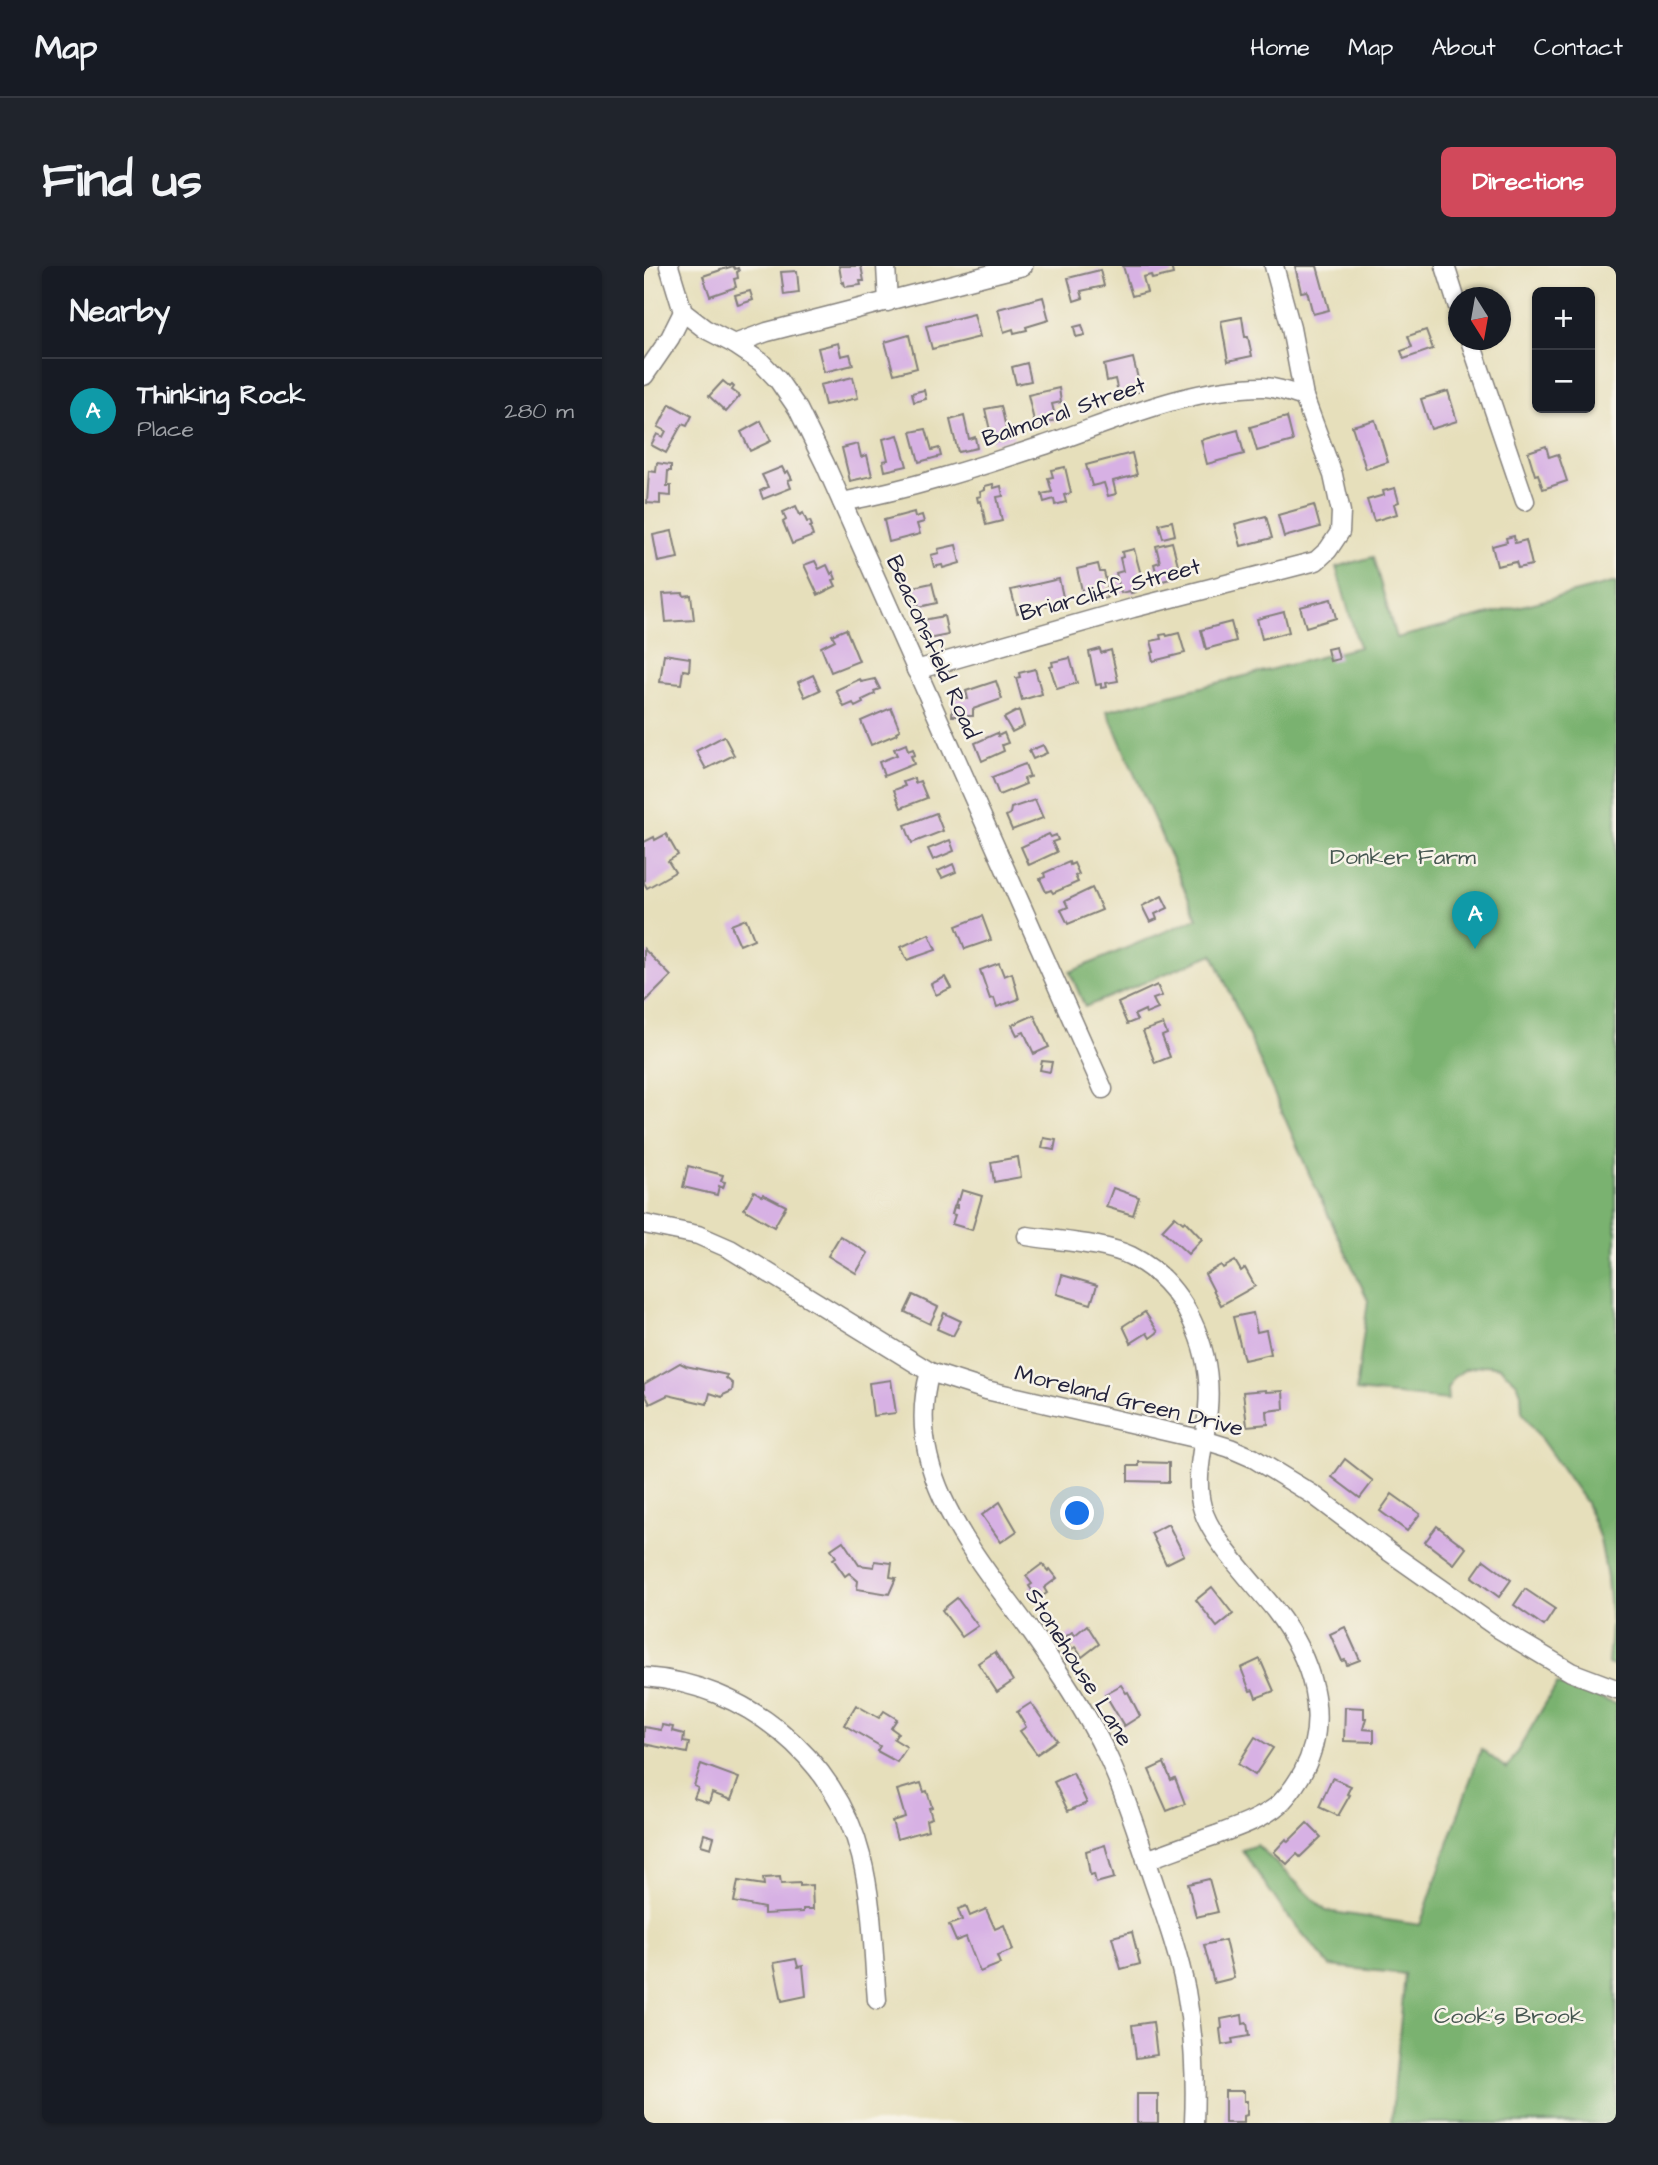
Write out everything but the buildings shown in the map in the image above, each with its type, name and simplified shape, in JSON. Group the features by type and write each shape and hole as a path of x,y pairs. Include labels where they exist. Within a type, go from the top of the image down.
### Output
{"street":[{"path":"644,376 670,338 683,312 669,266"},
{"path":"886,266 888,302"},
{"path":"734,344 767,332 1023,266"},
{"path":"1274,266 1291,328 1304,397"},
{"path":"1445,266 1452,287"},
{"name":"Beaconsfield Road","path":"683,312 705,329 761,362 778,380 798,409 842,502 1103,1090"},
{"path":"1473,350 1525,501"},
{"name":"Balmoral Street","path":"842,502 914,486 1166,403 1210,393 1265,387 1304,397"},
{"name":"Briarcliff Street","path":"916,670 1133,608 1317,561 1340,532 1341,512 1333,475 1304,397"},
{"name":"Moreland Green Drive","path":"644,1224 698,1236 730,1249 930,1372 993,1392 1204,1440 1242,1453 1288,1478 1499,1629 1571,1672 1616,1689"},
{"path":"1027,1236 1107,1248 1130,1256 1149,1268 1181,1300 1197,1333 1206,1369 1208,1408 1198,1478 1202,1508 1215,1536 1287,1627 1303,1657 1316,1695 1317,1727 1306,1766 1293,1789 1275,1808 1246,1824 1146,1860"},
{"name":"Stonehouse Lane","path":"930,1372 925,1394 926,1432 941,1498 964,1538 1032,1634 1094,1730 1115,1771 1165,1916 1185,1989 1194,2068 1194,2123"},
{"path":"644,1677 685,1684 713,1692 739,1704 787,1737 824,1778 848,1819 861,1855 867,1882 877,2000"}],"green space":[{"name":"Donker Farm","path":"1373,557 1396,638 1616,582 1616,1667 1608,1664 1611,1625 1600,1539 1586,1503 1522,1412 1521,1393 1517,1383 1500,1367 1485,1365 1466,1369 1454,1377 1447,1389 1448,1400 1356,1391 1368,1300 1311,1178 1213,954 1085,1007 1070,972 1197,918 1107,711 1359,647 1336,567"},
{"name":"Cook's Brook","path":"1557,1684 1616,1704 1616,2123 1391,2123 1405,1974 1330,1966 1285,1913 1242,1850 1257,1845 1326,1911 1420,1925 1481,1749 1507,1769"}],"place":[{"name":"Thinking Rock","path":"1475,949"}]}
